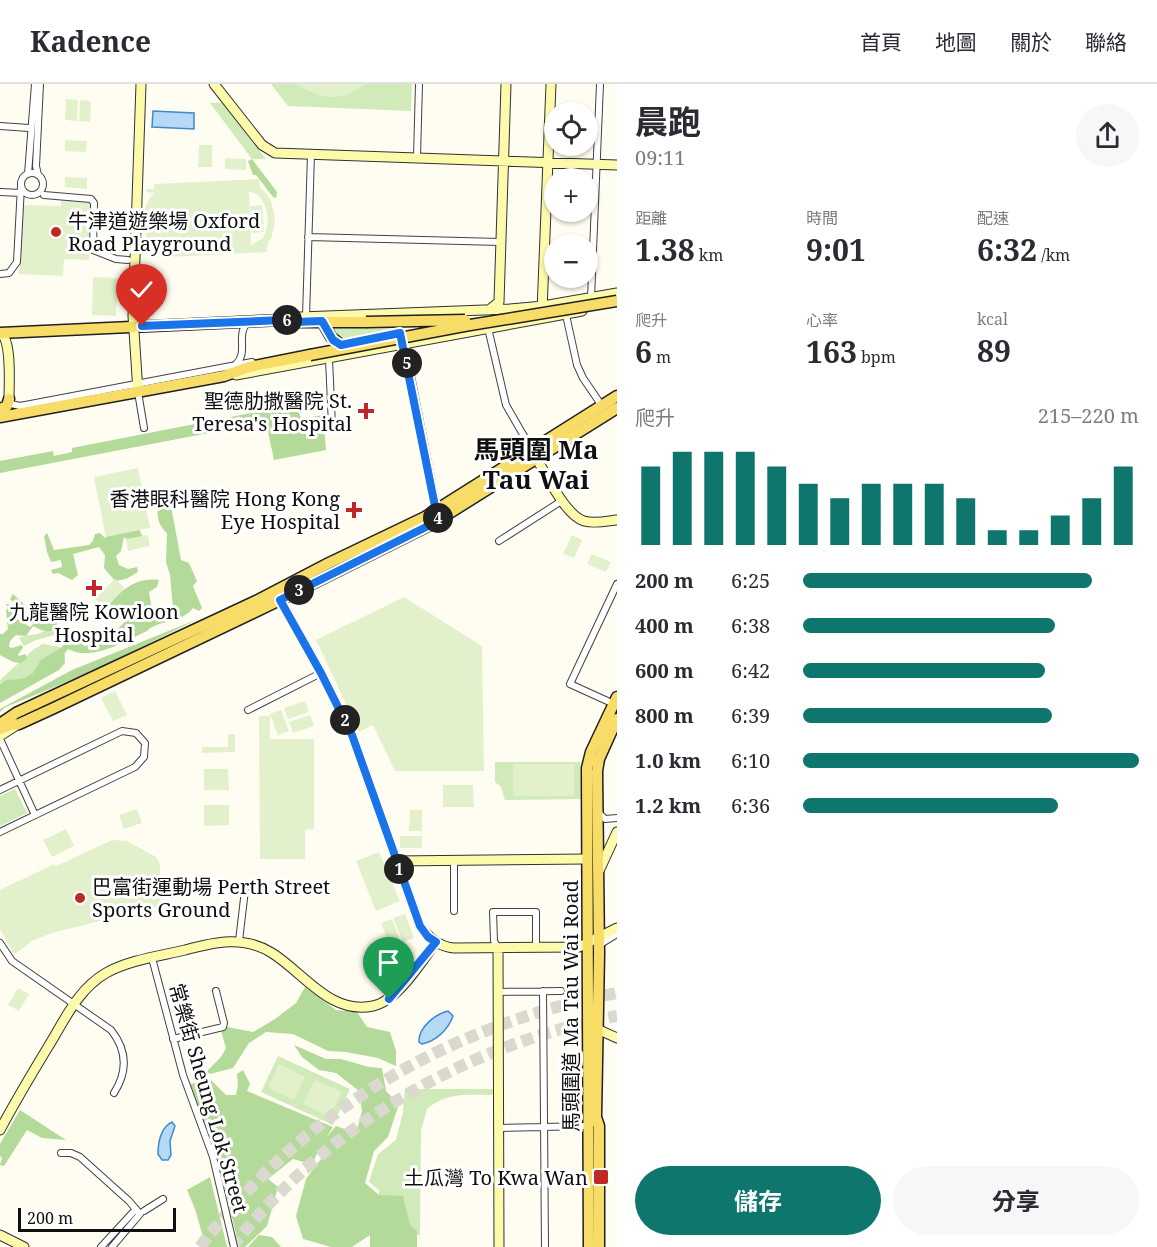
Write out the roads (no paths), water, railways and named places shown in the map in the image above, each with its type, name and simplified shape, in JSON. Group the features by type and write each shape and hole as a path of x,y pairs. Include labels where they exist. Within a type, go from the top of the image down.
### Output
{"main road":[{"path":"1,333 249,321 476,319 545,311 617,297"},
{"path":"0,417 138,388 224,376 249,367 617,297"},
{"path":"322,321 333,340 341,345"},
{"path":"6,723 278,596 329,563 437,516 534,454 617,396"},
{"path":"0,409 7,406 9,399"},
{"path":"534,454 617,408"},
{"path":"6,723 16,713 278,596"},
{"path":"592,768 591,752 616,702"},
{"path":"592,768 599,759 617,719"},
{"name":"馬頭圍道 Ma Tau Wai Road","path":"592,768 597,810 598,873 591,944 594,1126 599,1247"},
{"name":"馬頭圍道 Ma Tau Wai Road","path":"589,1247 596,1117 597,1029 587,859 592,768"}],"street":[{"path":"28,174 35,84"},
{"path":"21,186 27,193 37,193 42,185 36,166 40,84"},
{"path":"141,84 132,327 144,428"},
{"path":"214,84 268,150 275,153 617,165"},
{"path":"417,158 420,84"},
{"path":"488,310 499,302 506,84"},
{"path":"542,320 551,84"},
{"path":"591,298 600,84"},
{"path":"0,126 29,128"},
{"path":"306,317 311,154"},
{"path":"0,274 13,270 17,262 23,177 28,174 38,175"},
{"path":"0,192 21,193"},
{"path":"44,195 91,199 94,203 93,250 116,259 128,260"},
{"path":"309,237 500,242"},
{"path":"283,320 306,317 488,310 617,297"},
{"path":"442,319 441,326 444,331 453,334 617,306"},
{"path":"1,333 5,336 7,346 9,399 11,404 20,406 138,388 236,365 433,326 451,312"},
{"path":"567,315 577,365 602,406"},
{"path":"236,365 242,357 242,331 249,321"},
{"path":"488,328 506,405 571,512 585,521 617,520"},
{"path":"400,333 437,516"},
{"path":"224,376 459,333"},
{"path":"329,358 332,426"},
{"path":"499,541 563,500"},
{"path":"616,702 570,684 617,584"},
{"path":"278,596 321,673 356,744 420,926 428,937 446,947 536,948 591,944 617,934"},
{"path":"248,710 321,673"},
{"path":"6,723 0,737 35,815"},
{"path":"0,790 122,731 136,733 145,743 144,757 139,764 0,832"},
{"path":"597,810 605,819 617,818"},
{"path":"598,873 617,832"},
{"path":"396,861 587,859"},
{"path":"454,860 454,911"},
{"path":"239,941 245,890"},
{"path":"499,1247 498,948 494,941 493,912 536,912 536,948"},
{"path":"591,944 617,928"},
{"path":"0,1130 75,1004 90,986 106,973 120,967 216,942 239,941 257,945 270,952 333,1001 355,1007 375,1005 389,999 436,942"},
{"path":"0,944 12,961 111,1030 125,1054 124,1071 114,1093"},
{"name":"常樂街 Sheung Lok Street","path":"152,958 183,1075 213,1157 234,1247"},
{"path":"173,1039 223,1027 216,991"},
{"path":"543,991 545,1247"},
{"path":"498,992 561,991"},
{"path":"597,1029 617,1038"},
{"path":"499,1128 594,1126"},
{"path":"60,1153 71,1153 80,1157 140,1211"},
{"path":"101,1247 140,1211 164,1199"},
{"path":"112,1247 140,1211"},
{"path":"0,1235 24,1247"}],"water":[{"path":"153,111 194,113 194,129 152,127"},
{"path":"448,1011 453,1016 445,1030 437,1038 422,1044 419,1042 421,1032 428,1022"},
{"path":"172,1122 175,1126 170,1141 171,1155 168,1160 162,1160 158,1154 160,1140 165,1127"}],"tunnel":[{"path":"200,1247 241,1198 285,1154 333,1115 385,1081 439,1051 496,1027 555,1007 617,993"},
{"path":"232,1247 269,1203 311,1164 356,1128 404,1097 454,1069 507,1047 561,1029 617,1016"}],"place":[{"name":"牛津道遊樂場 Oxford Road Playground","path":"56,232"},
{"name":"聖德肋撒醫院 St. Teresa's Hospital","path":"366,411"},
{"name":"香港眼科醫院 Hong Kong Eye Hospital","path":"354,510"},
{"name":"九龍醫院 Kowloon Hospital","path":"94,588"},
{"name":"巴富街運動場 Perth Street Sports Ground","path":"80,898"},
{"name":"土瓜灣 To Kwa Wan","path":"601,1177"}],"district":[{"name":"馬頭圍 Ma Tau Wai","path":"536,464"}]}
